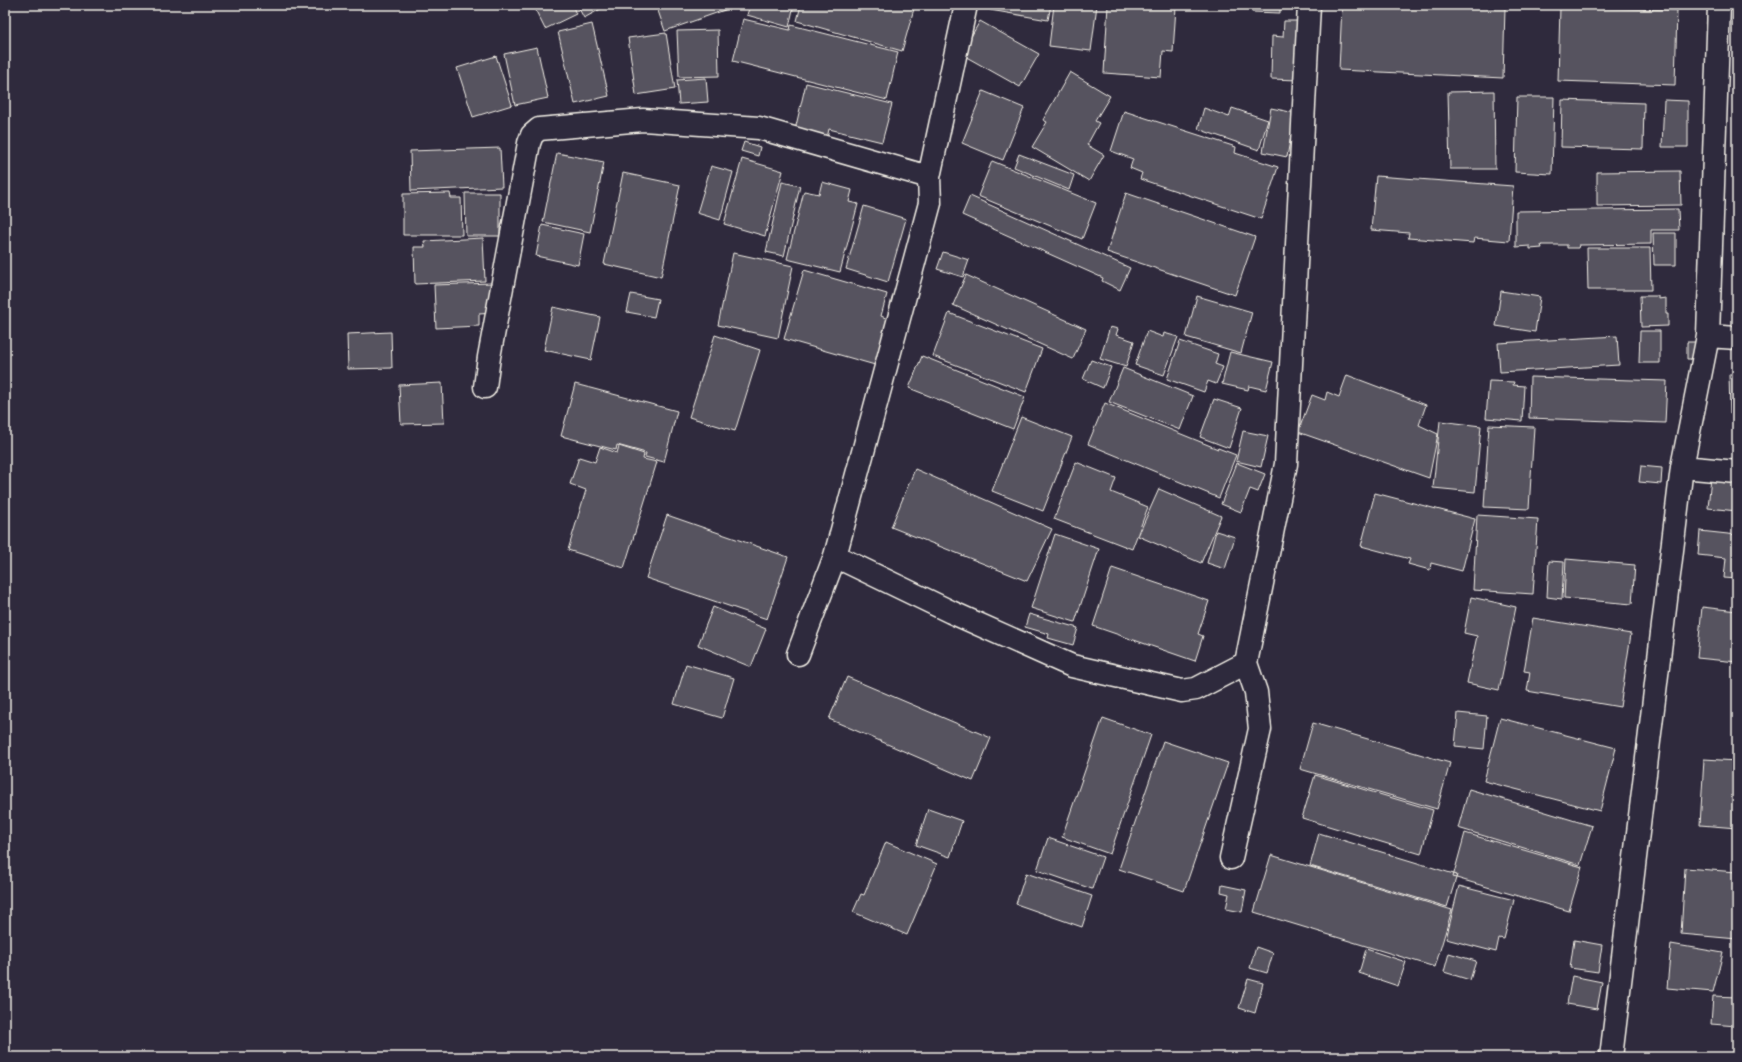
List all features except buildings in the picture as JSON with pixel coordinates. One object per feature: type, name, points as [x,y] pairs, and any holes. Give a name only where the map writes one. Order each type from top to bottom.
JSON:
[{"type":"street","points":[[798,654],[835,556],[930,203],[928,176],[966,5]]},
{"type":"street","points":[[1231,858],[1260,729],[1256,692],[1246,663],[1286,464],[1309,5]]},
{"type":"street","points":[[1610,1057],[1682,467],[1708,336],[1719,5]]},
{"type":"street","points":[[485,387],[489,357],[529,142],[532,134],[539,129],[643,120],[759,128],[928,176]]},
{"type":"street","points":[[1708,336],[1737,338]]},
{"type":"street","points":[[1682,467],[1737,472]]},
{"type":"street","points":[[835,556],[951,612],[1072,666],[1182,691],[1196,689],[1246,663]]}]
